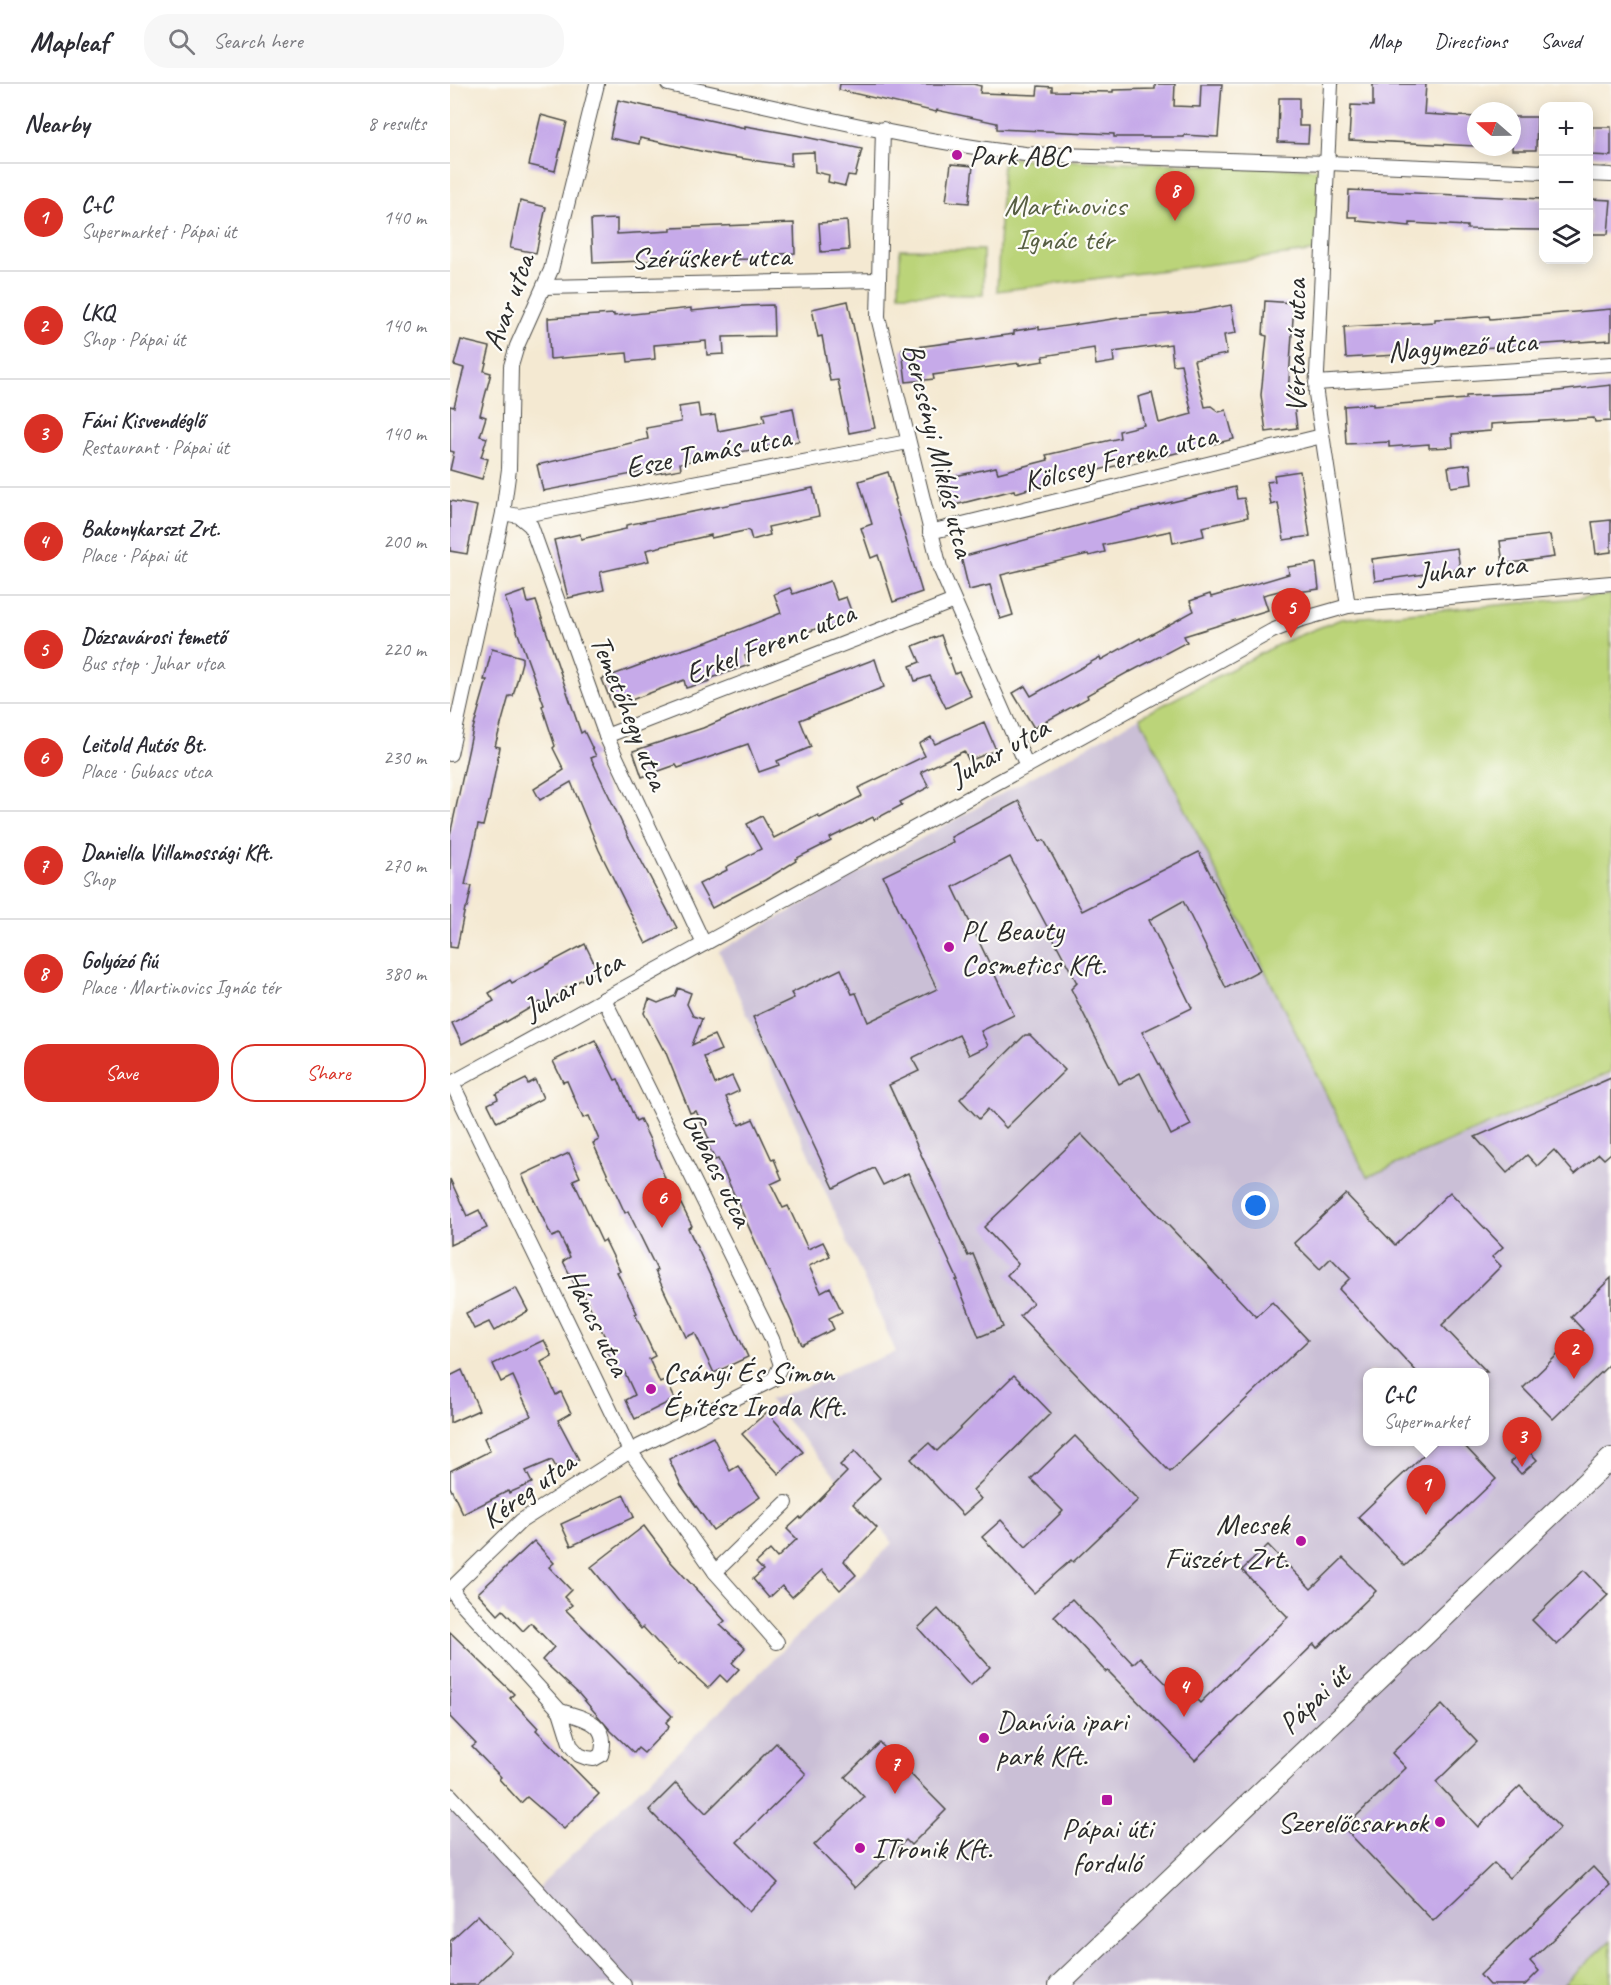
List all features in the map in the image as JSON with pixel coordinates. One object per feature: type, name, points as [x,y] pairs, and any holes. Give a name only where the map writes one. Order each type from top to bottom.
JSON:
[{"type":"main road","name":"Pápai út","points":[[1059,1985],[1611,1458]]},
{"type":"street","name":"Avar utca","points":[[450,754],[503,513],[509,470],[511,366],[517,346],[544,287],[555,254],[597,84]]},
{"type":"street","points":[[668,84],[989,150],[1025,154],[1539,172]]},
{"type":"street","name":"Vértanú utca","points":[[1331,84],[1316,394],[1348,606]]},
{"type":"street","name":"Bercsényi Miklós utca","points":[[883,129],[878,317],[940,568],[1027,766]]},
{"type":"street","points":[[1593,174],[1611,175]]},
{"type":"street","name":"Szérűskert utca","points":[[544,287],[879,280]]},
{"type":"street","name":"Nagymező utca","points":[[1316,383],[1611,364]]},
{"type":"street","name":"Kölcsey Ferenc utca","points":[[930,532],[1322,436]]},
{"type":"street","name":"Esze Tamás utca","points":[[519,516],[908,442]]},
{"type":"street","points":[[503,513],[519,516]]},
{"type":"street","name":"Temetőhegy utca","points":[[519,516],[531,526],[606,735],[704,944]]},
{"type":"street","name":"Juhar utca","points":[[451,1083],[1272,631],[1299,620],[1348,606],[1611,583]]},
{"type":"street","name":"Erkel Ferenc utca","points":[[606,735],[954,601]]},
{"type":"street","name":"Gubacs utca","points":[[604,999],[772,1339],[781,1365]]},
{"type":"street","name":"Háncs utca","points":[[451,1083],[630,1451],[715,1572],[777,1642]]},
{"type":"street","name":"Kéreg utca","points":[[560,1711],[459,1600],[454,1593],[454,1586],[521,1521],[630,1451],[774,1380],[781,1365]]},
{"type":"street","points":[[715,1572],[786,1503]]},
{"type":"street","points":[[450,1795],[624,1985]]},
{"type":"shaded area","points":[[1140,717],[1367,1177],[1611,1074],[1611,1940],[1563,1985],[450,1985],[450,1797],[535,1891],[893,1543],[769,1400],[896,1352],[719,951]]},
{"type":"green space","name":"Martinovics Ignác tér","points":[[1003,158],[1319,169],[1316,251],[997,291]]},
{"type":"green space","points":[[900,249],[983,250],[983,295],[899,294]]},
{"type":"green space","points":[[1611,595],[1611,1072],[1367,1177],[1140,717],[1285,641],[1341,619]]},
{"type":"green space","points":[[1611,1940],[1611,1985],[1563,1985]]},
{"type":"building","points":[[840,84],[973,84],[981,86],[980,93],[1037,95],[1038,86],[1052,87],[1052,91],[1113,92],[1113,90],[1155,89],[1155,84],[1175,84],[1174,106],[1200,107],[1201,84],[1222,84],[1218,137],[1184,135],[1184,137],[1114,137],[1114,134],[997,129],[997,123],[839,90]]},
{"type":"building","points":[[1373,84],[1426,84],[1424,114],[1467,116],[1467,146],[1349,140],[1351,105],[1373,106]]},
{"type":"building","points":[[1279,98],[1299,98],[1299,126],[1309,126],[1308,143],[1278,142]]},
{"type":"building","points":[[618,100],[745,128],[745,126],[796,135],[862,149],[855,176],[848,175],[845,186],[828,182],[829,175],[815,172],[814,152],[791,153],[791,166],[719,155],[640,138],[639,144],[610,138]]},
{"type":"building","points":[[541,115],[567,122],[555,171],[529,165]]},
{"type":"building","points":[[1521,117],[1537,117],[1536,150],[1521,150]]},
{"type":"building","points":[[1593,127],[1611,127],[1611,156],[1593,155]]},
{"type":"building","points":[[951,164],[973,166],[969,203],[946,201]]},
{"type":"building","points":[[1349,190],[1539,199],[1539,230],[1467,229],[1467,226],[1410,223],[1410,226],[1357,221],[1357,217],[1348,217]]},
{"type":"building","points":[[1593,199],[1611,200],[1608,234],[1593,234]]},
{"type":"building","points":[[520,201],[546,207],[536,253],[510,248]]},
{"type":"building","points":[[617,219],[617,234],[671,231],[671,228],[794,223],[795,253],[750,256],[750,259],[718,260],[718,258],[593,263],[591,220]]},
{"type":"building","points":[[847,221],[849,250],[821,252],[819,223]]},
{"type":"building","points":[[848,301],[875,428],[849,433],[838,380],[830,381],[822,336],[818,337],[812,309]]},
{"type":"building","points":[[1265,301],[1294,303],[1288,395],[1293,395],[1297,428],[1266,432],[1261,395],[1267,336],[1263,335]]},
{"type":"building","points":[[773,305],[774,336],[723,337],[724,354],[707,355],[706,341],[654,345],[655,359],[628,362],[627,353],[550,359],[548,318],[614,314],[614,316],[691,308],[691,311]]},
{"type":"building","points":[[1231,305],[1236,333],[1224,335],[1227,354],[1194,360],[1205,407],[1211,406],[1219,412],[1226,410],[1234,439],[1127,465],[1127,463],[1015,493],[1014,490],[943,508],[937,480],[996,467],[998,473],[1048,460],[1046,455],[1120,438],[1119,431],[1144,425],[1138,397],[1152,393],[1159,423],[1192,414],[1181,364],[1173,365],[1171,344],[1113,352],[1114,362],[1096,365],[1094,348],[1043,356],[1044,361],[933,375],[934,379],[906,382],[902,349],[1014,334],[1014,331],[1039,327],[1039,330],[1119,318],[1193,312]]},
{"type":"building","points":[[1611,309],[1611,340],[1346,358],[1344,327],[1435,322],[1435,319],[1489,316],[1490,319]]},
{"type":"building","points":[[461,340],[490,347],[484,371],[491,373],[480,415],[486,417],[480,436],[487,438],[481,457],[488,459],[482,479],[450,470],[454,452],[450,451],[450,406],[454,407],[464,368],[454,365]]},
{"type":"building","points":[[1611,385],[1611,421],[1595,422],[1594,418],[1491,424],[1491,431],[1452,434],[1453,447],[1429,448],[1429,444],[1389,447],[1389,442],[1346,444],[1344,406],[1466,399],[1466,396],[1540,393]]},
{"type":"building","points":[[698,404],[700,417],[715,415],[718,431],[765,422],[763,414],[793,408],[799,441],[680,463],[681,469],[654,474],[653,470],[543,491],[537,465],[648,439],[646,428],[681,422],[679,407]]},
{"type":"building","points":[[1470,464],[1472,484],[1451,487],[1448,467]]},
{"type":"building","points":[[1300,471],[1310,536],[1284,540],[1278,503],[1271,505],[1267,482],[1275,481],[1274,475]]},
{"type":"building","points":[[888,472],[896,499],[894,500],[922,592],[893,602],[878,555],[871,558],[861,528],[872,524],[859,481]]},
{"type":"building","points":[[1235,487],[1237,499],[1244,498],[1248,517],[1202,527],[1204,536],[1173,543],[1171,531],[1103,545],[1105,552],[1001,575],[1013,615],[1000,619],[990,585],[969,590],[961,557],[1122,514]]},
{"type":"building","points":[[813,488],[819,516],[768,527],[770,535],[752,540],[749,530],[711,538],[711,535],[646,550],[649,561],[600,572],[604,590],[568,598],[554,540],[580,534],[581,539],[626,529],[626,525]]},
{"type":"building","points":[[450,501],[477,506],[467,554],[450,551]]},
{"type":"building","points":[[1611,520],[1611,552],[1596,554],[1592,522]]},
{"type":"building","points":[[1550,535],[1554,557],[1503,564],[1500,541]]},
{"type":"building","points":[[1457,548],[1460,569],[1375,581],[1372,559]]},
{"type":"building","points":[[1316,563],[1319,589],[1291,593],[1291,588],[1263,595],[1268,610],[1184,636],[1187,642],[1087,695],[1088,698],[1034,728],[1013,693],[1025,686],[1031,696],[1100,657],[1101,660],[1140,638],[1141,640],[1194,611],[1190,601],[1289,574],[1288,567]]},
{"type":"building","points":[[830,581],[837,600],[846,597],[854,619],[828,628],[826,625],[745,656],[749,665],[709,679],[710,681],[686,688],[684,680],[613,707],[602,679],[781,613],[774,594],[790,588],[793,594]]},
{"type":"building","points":[[525,591],[528,603],[536,601],[581,733],[584,731],[596,756],[591,758],[628,836],[677,928],[646,944],[599,850],[571,782],[540,800],[534,789],[564,770],[553,748],[555,746],[542,706],[544,705],[505,598]]},
{"type":"building","points":[[941,635],[955,674],[959,672],[971,696],[946,708],[930,676],[915,681],[910,666],[920,662],[913,646]]},
{"type":"building","points":[[492,649],[522,657],[522,662],[513,696],[509,696],[495,746],[500,747],[483,826],[478,825],[465,885],[472,886],[457,948],[450,947],[450,835],[473,729],[487,680],[484,680]]},
{"type":"building","points":[[875,659],[884,687],[800,720],[811,747],[777,761],[779,765],[759,772],[748,744],[678,768],[676,765],[642,777],[633,751],[703,728]]},
{"type":"building","points":[[984,722],[996,750],[969,761],[964,751],[921,772],[929,787],[900,802],[902,805],[874,820],[873,817],[830,838],[831,841],[795,859],[796,861],[765,880],[712,908],[699,884],[761,849],[747,824],[762,816],[774,838],[818,815],[820,818],[862,796],[858,788],[925,756],[919,744],[931,737],[935,744]]},
{"type":"building","points":[[1019,801],[1040,842],[1044,840],[1082,911],[1199,852],[1260,970],[1226,988],[1183,901],[1149,920],[1192,1008],[1142,1032],[1191,1125],[1171,1135],[1140,1073],[1119,1084],[1071,989],[1077,983],[1010,857],[953,887],[1014,1015],[981,1031],[988,1046],[969,1055],[959,1035],[912,1058],[919,1071],[889,1085],[968,1256],[973,1254],[1003,1327],[979,1337],[956,1280],[958,1280],[908,1173],[883,1185],[874,1168],[834,1188],[753,1017],[794,998],[791,993],[841,969],[852,994],[856,993],[868,1022],[937,989],[883,876],[953,842],[951,837]]},
{"type":"building","points":[[585,944],[598,971],[564,989],[565,991],[542,1005],[540,1002],[462,1044],[452,1023],[494,1001],[489,993],[510,980],[512,983]]},
{"type":"building","points":[[678,988],[691,993],[687,1004],[693,1016],[702,1019],[692,1045],[714,1035],[721,1050],[704,1057],[715,1084],[732,1076],[739,1091],[726,1097],[739,1125],[753,1119],[772,1160],[774,1159],[782,1179],[771,1184],[783,1208],[788,1206],[808,1249],[823,1242],[830,1256],[809,1266],[821,1292],[830,1287],[842,1312],[829,1318],[834,1329],[802,1345],[718,1159],[715,1160],[706,1140],[709,1139],[696,1111],[690,1113],[664,1048],[644,1013],[649,999],[658,1003],[675,996]]},
{"type":"building","points":[[1025,1035],[1030,1035],[1065,1070],[1006,1128],[988,1109],[979,1119],[960,1099]]},
{"type":"building","points":[[595,1040],[615,1080],[618,1079],[636,1121],[640,1119],[650,1140],[665,1178],[658,1181],[670,1209],[681,1204],[692,1226],[688,1228],[748,1357],[714,1373],[695,1333],[686,1337],[655,1271],[657,1270],[628,1211],[625,1213],[593,1143],[599,1140],[589,1116],[583,1118],[567,1081],[563,1082],[553,1061]]},
{"type":"building","points":[[1611,1078],[1611,1153],[1604,1159],[1599,1154],[1575,1174],[1554,1150],[1537,1166],[1527,1155],[1507,1173],[1475,1137]]},
{"type":"building","points":[[526,1079],[528,1084],[535,1080],[543,1098],[497,1122],[488,1104],[498,1099],[496,1094]]},
{"type":"building","points":[[1081,1134],[1256,1317],[1272,1302],[1308,1340],[1170,1472],[1020,1316],[1033,1303],[1007,1275],[1018,1264],[984,1227]]},
{"type":"building","points":[[569,1153],[580,1177],[573,1180],[602,1242],[605,1240],[620,1271],[617,1272],[655,1356],[649,1359],[660,1383],[666,1380],[675,1399],[635,1419],[626,1400],[635,1395],[624,1371],[618,1374],[603,1343],[607,1341],[581,1289],[578,1291],[563,1261],[570,1257],[559,1234],[552,1237],[522,1175]]},
{"type":"building","points":[[450,1179],[467,1216],[479,1210],[487,1228],[450,1245]]},
{"type":"building","points":[[1450,1192],[1503,1247],[1492,1257],[1501,1266],[1442,1325],[1483,1368],[1413,1368],[1339,1289],[1350,1278],[1331,1258],[1320,1269],[1294,1243],[1346,1194],[1395,1245]]},
{"type":"building","points":[[1611,1278],[1611,1363],[1553,1419],[1523,1388],[1583,1330],[1571,1317]]},
{"type":"building","points":[[516,1288],[528,1311],[494,1331],[489,1322],[474,1329],[466,1313]]},
{"type":"building","points":[[544,1340],[552,1356],[541,1362],[556,1395],[561,1392],[571,1413],[558,1420],[579,1460],[558,1471],[552,1460],[526,1471],[532,1483],[509,1493],[508,1491],[463,1514],[450,1487],[450,1471],[490,1451],[484,1438],[531,1416],[513,1376],[501,1382],[493,1364]]},
{"type":"building","points":[[462,1370],[479,1410],[450,1423],[450,1376]]},
{"type":"building","points":[[1014,1375],[1051,1413],[973,1490],[981,1499],[963,1515],[911,1459],[929,1443],[937,1451]]},
{"type":"building","points":[[767,1412],[803,1452],[779,1474],[742,1434]]},
{"type":"building","points":[[1075,1436],[1138,1500],[1073,1562],[1071,1560],[1034,1593],[982,1537],[1001,1520],[1026,1547],[1063,1511],[1031,1479]]},
{"type":"building","points":[[713,1437],[730,1471],[738,1466],[760,1497],[713,1530],[681,1485],[669,1459]]},
{"type":"building","points":[[1433,1446],[1465,1446],[1496,1479],[1405,1566],[1358,1517]]},
{"type":"building","points":[[1526,1448],[1537,1460],[1521,1474],[1510,1462]]},
{"type":"building","points":[[855,1451],[880,1478],[853,1504],[877,1528],[844,1561],[856,1575],[840,1590],[822,1570],[792,1597],[782,1586],[769,1598],[753,1579],[763,1570],[756,1563],[770,1550],[777,1558],[797,1539],[787,1529],[800,1517],[801,1519],[847,1472],[840,1465]]},
{"type":"building","points":[[624,1495],[634,1517],[571,1546],[561,1524]]},
{"type":"building","points":[[644,1526],[671,1562],[725,1621],[720,1625],[745,1648],[732,1663],[739,1669],[727,1682],[720,1675],[708,1688],[680,1663],[678,1665],[643,1627],[641,1629],[591,1567]]},
{"type":"building","points":[[534,1541],[554,1563],[549,1567],[571,1590],[564,1597],[572,1605],[566,1610],[672,1716],[666,1722],[669,1727],[644,1753],[638,1748],[634,1753],[611,1731],[579,1694],[542,1660],[554,1647],[531,1623],[523,1631],[503,1610],[498,1615],[478,1593]]},
{"type":"building","points":[[1268,1545],[1311,1589],[1343,1558],[1376,1591],[1317,1648],[1314,1644],[1195,1760],[1108,1671],[1106,1672],[1054,1616],[1072,1599],[1133,1664],[1140,1657],[1187,1705],[1194,1697],[1200,1703],[1288,1617],[1242,1570]]},
{"type":"building","points":[[1584,1570],[1608,1595],[1557,1645],[1532,1620]]},
{"type":"building","points":[[938,1609],[990,1667],[970,1686],[918,1628]]},
{"type":"building","points":[[450,1632],[514,1694],[510,1698],[538,1728],[536,1730],[599,1794],[564,1829],[527,1797],[521,1803],[499,1779],[501,1777],[472,1747],[476,1744],[450,1717]]},
{"type":"building","points":[[1442,1705],[1477,1742],[1436,1782],[1478,1827],[1520,1786],[1560,1828],[1509,1878],[1494,1863],[1433,1921],[1344,1828],[1406,1768],[1392,1753]]},
{"type":"building","points":[[776,1743],[806,1774],[737,1842],[778,1883],[749,1912],[649,1810],[676,1783],[706,1813]]},
{"type":"building","points":[[880,1743],[946,1810],[911,1845],[906,1840],[855,1888],[814,1845],[864,1797],[845,1777]]},
{"type":"building","points":[[1593,1867],[1610,1885],[1530,1961],[1539,1971],[1525,1985],[1489,1985],[1480,1975]]},
{"type":"building","points":[[478,1915],[512,1952],[477,1985],[450,1985],[450,1941]]},
{"type":"place","name":"Park ABC","points":[[957,155]]},
{"type":"place","name":"Golyózó fiú","points":[[1175,221]]},
{"type":"place","name":"Dózsavárosi temető","points":[[1291,638]]},
{"type":"place","name":"PL Beauty Cosmetics Kft.","points":[[949,947]]},
{"type":"place","name":"Leitold Autós Bt.","points":[[662,1228]]},
{"type":"place","name":"LKQ","points":[[1574,1379]]},
{"type":"place","name":"Csányi És Simon Építész Iroda Kft.","points":[[651,1389]]},
{"type":"place","name":"Fáni Kisvendéglő","points":[[1522,1467]]},
{"type":"place","name":"C+C","points":[[1426,1515]]},
{"type":"place","name":"Mecsek Füszért Zrt.","points":[[1301,1541]]},
{"type":"place","name":"Bakonykarszt Zrt.","points":[[1184,1717]]},
{"type":"place","name":"Danívia ipari park Kft.","points":[[984,1738]]},
{"type":"place","name":"Daniella Villamossági Kft.","points":[[895,1794]]},
{"type":"place","name":"Pápai úti forduló","points":[[1107,1800]]},
{"type":"place","name":"Szerelőcsarnok","points":[[1440,1822]]},
{"type":"place","name":"ITronik Kft.","points":[[860,1848]]}]
